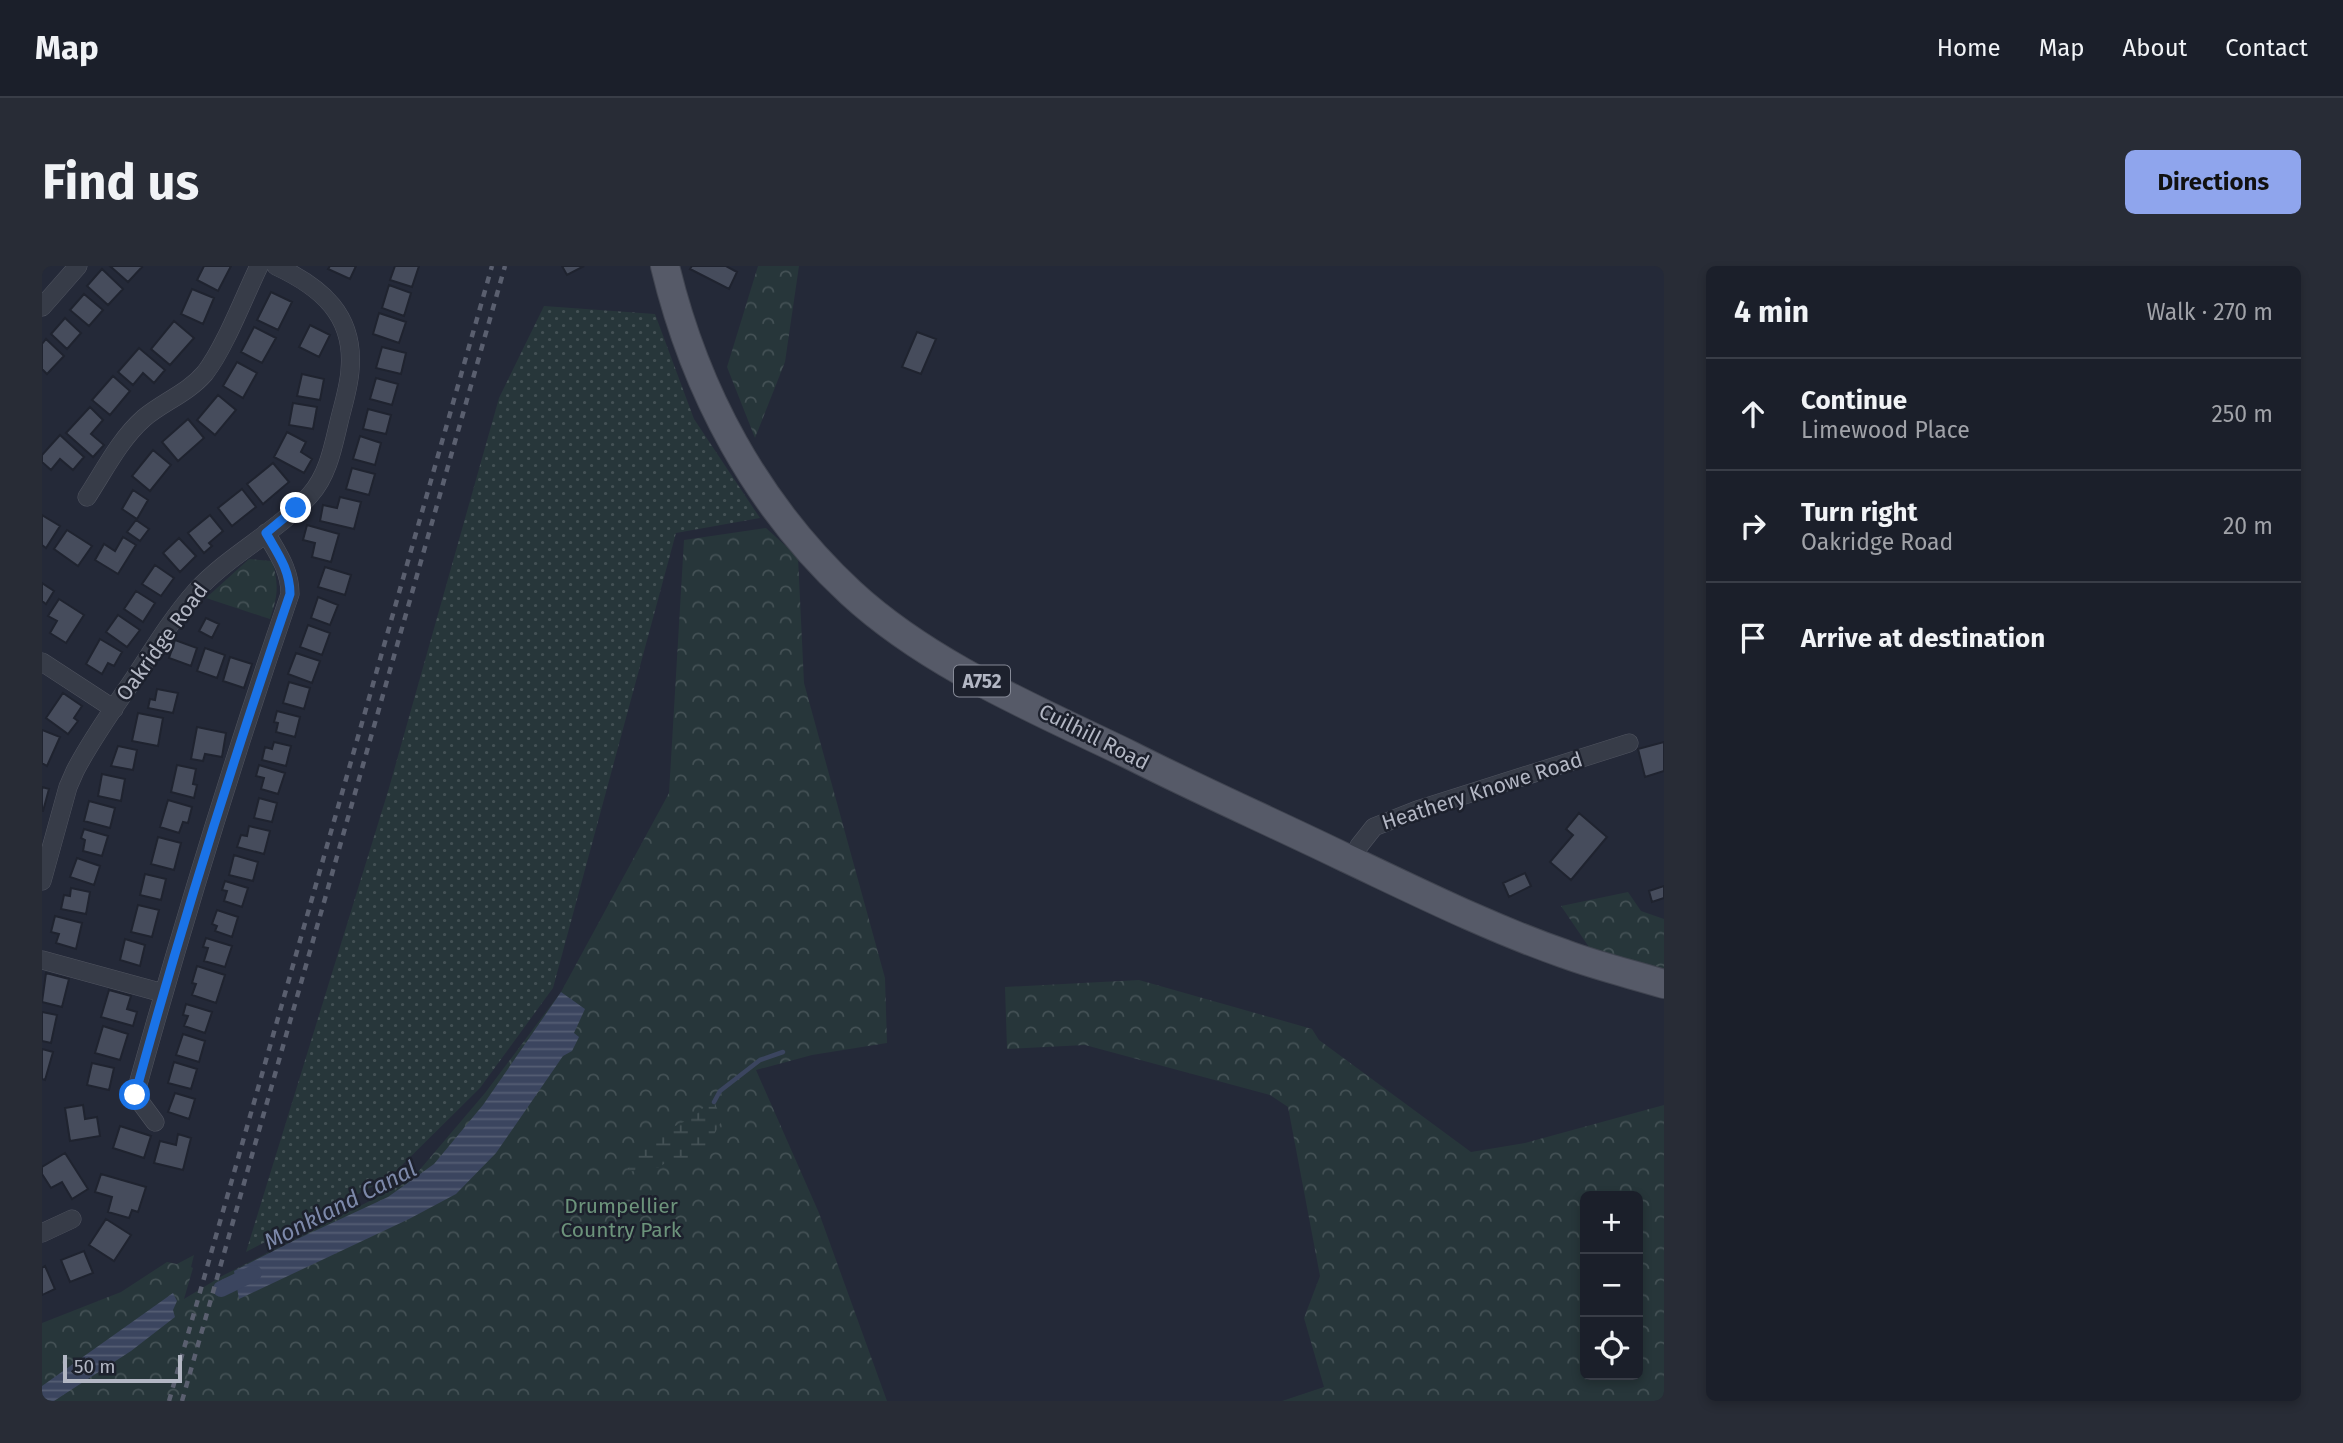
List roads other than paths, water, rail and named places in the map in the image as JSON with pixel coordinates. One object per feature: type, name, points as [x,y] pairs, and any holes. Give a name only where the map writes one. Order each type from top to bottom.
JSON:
[{"type":"main road","name":"Cuilhill Road","points":[[665,266],[690,352],[738,453],[782,517],[816,557],[851,593],[908,638],[968,674],[1214,797],[1486,923],[1565,954],[1664,984]]},
{"type":"street","points":[[42,307],[78,266]]},
{"type":"street","points":[[87,497],[133,429],[188,389],[204,373],[216,355],[259,266]]},
{"type":"street","name":"Oakridge Road","points":[[42,881],[46,848],[75,771],[180,611],[197,590],[232,558],[296,508],[320,480],[330,458],[348,384],[351,358],[342,321],[329,301],[302,278],[276,266]]},
{"type":"street","points":[[155,1122],[135,1095],[241,736],[290,594],[290,580],[286,568],[266,533]]},
{"type":"street","points":[[42,662],[114,709]]},
{"type":"street","name":"Heathery Knowe Road","points":[[1352,860],[1374,827],[1417,810],[1629,743]]},
{"type":"street","points":[[42,961],[163,993]]},
{"type":"street","points":[[42,1233],[72,1219]]},
{"type":"water","points":[[561,992],[585,1009],[574,1033],[579,1037],[572,1051],[563,1056],[496,1153],[456,1194],[239,1299],[234,1271],[388,1197],[434,1164],[483,1105]]},
{"type":"water","points":[[173,1293],[177,1301],[173,1310],[175,1317],[131,1351],[54,1401],[42,1401],[42,1386]]},
{"type":"waterway","points":[[714,1102],[720,1091],[760,1060],[783,1052]]},
{"type":"waterway","name":"Monkland Canal","points":[[221,1289],[254,1273]]},
{"type":"railway","points":[[169,1401],[492,266]]},
{"type":"railway","points":[[182,1401],[505,266]]},
{"type":"park label","name":"Drumpellier Country Park","points":[[621,1218]]}]
